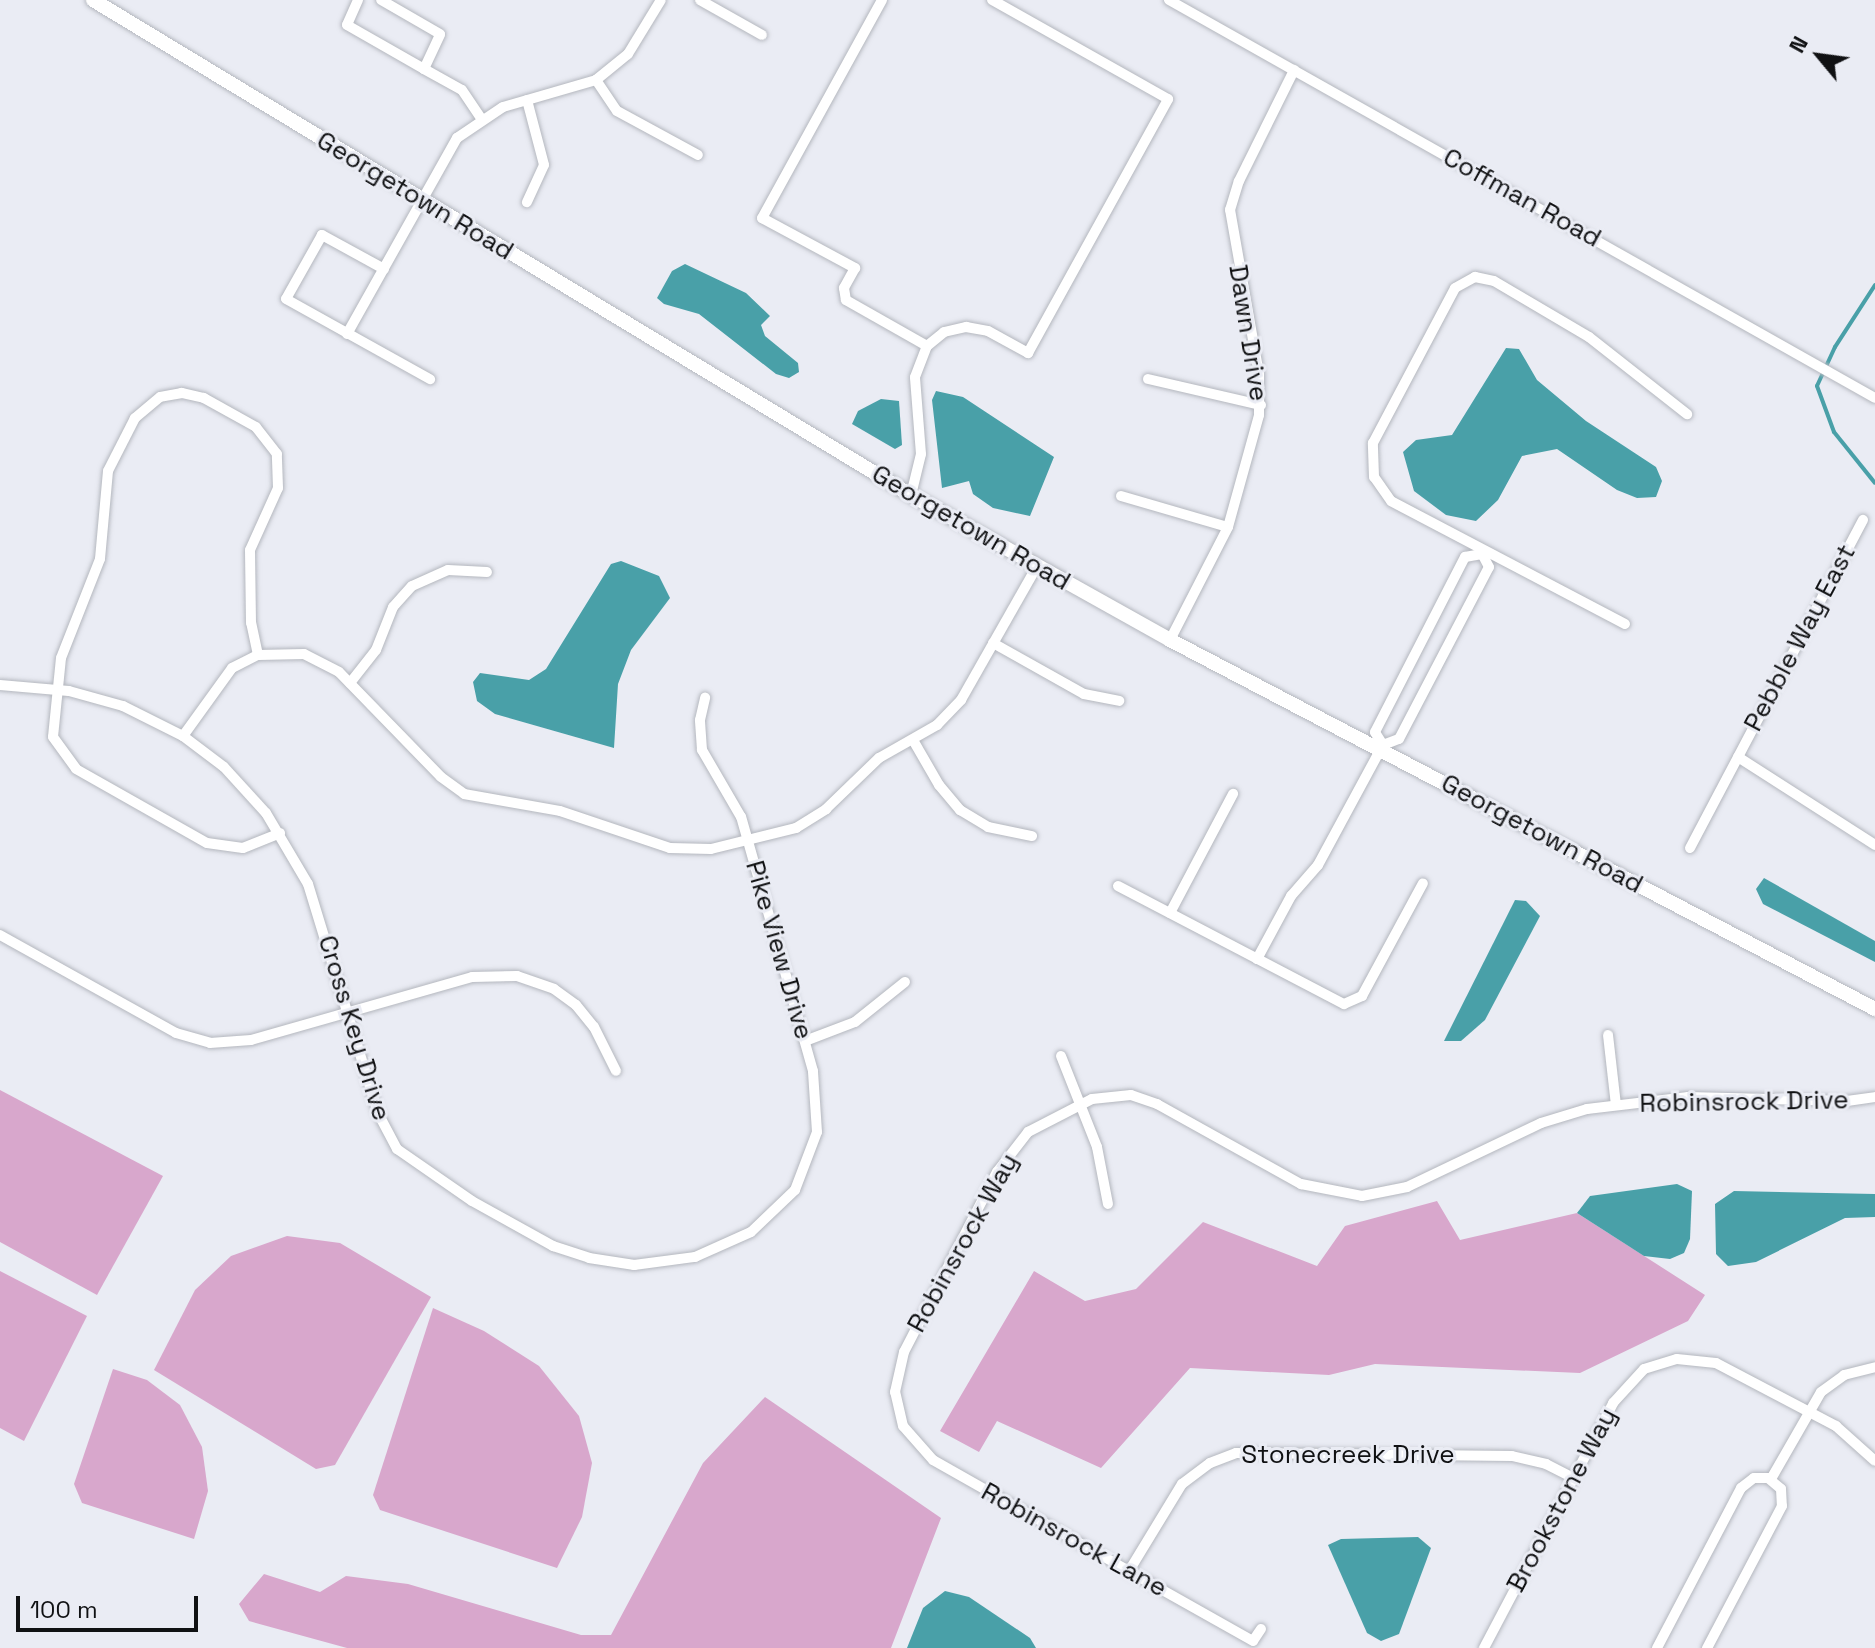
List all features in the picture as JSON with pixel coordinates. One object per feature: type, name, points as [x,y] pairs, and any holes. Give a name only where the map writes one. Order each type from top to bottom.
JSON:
[{"type":"main road","name":"Georgetown Road","points":[[93,0],[911,495],[1170,640],[1382,747],[1875,1009]]},
{"type":"street","points":[[358,0],[347,25],[462,90],[481,118]]},
{"type":"street","points":[[381,0],[440,34],[424,69]]},
{"type":"street","points":[[347,334],[423,200],[442,156],[481,118],[527,100],[596,80],[632,49],[661,0]]},
{"type":"street","points":[[700,0],[762,35]]},
{"type":"street","points":[[882,0],[762,218],[855,268],[844,288],[846,300],[927,346]]},
{"type":"street","points":[[911,495],[921,454],[915,377],[927,346],[944,332],[966,327],[988,331],[1028,353],[1168,99],[992,0]]},
{"type":"street","name":"Coffman Road","points":[[1169,0],[1875,398]]},
{"type":"street","name":"Dawn Drive","points":[[1170,640],[1228,527],[1261,405],[1230,210],[1239,181],[1294,70]]},
{"type":"street","points":[[596,80],[617,111],[698,155]]},
{"type":"street","points":[[527,100],[544,165],[527,202]]},
{"type":"street","points":[[384,269],[322,235],[285,293],[288,302],[430,379]]},
{"type":"street","points":[[1625,624],[1391,501],[1371,466],[1375,437],[1453,292],[1466,279],[1490,279],[1589,337],[1687,414]]},
{"type":"street","points":[[1148,379],[1261,405]]},
{"type":"street","points":[[258,655],[251,623],[250,550],[276,494],[280,471],[269,439],[229,412],[182,393],[160,397],[135,418],[108,471],[100,559],[66,640],[56,690],[53,737],[76,769],[213,845],[249,847],[280,833]]},
{"type":"street","points":[[1121,496],[1228,527]]},
{"type":"street","name":"Pebble Way East","points":[[1690,848],[1863,520]]},
{"type":"street","points":[[1382,747],[1375,732],[1465,557],[1483,552]]},
{"type":"street","points":[[1257,959],[1291,896],[1318,865],[1382,747],[1399,739],[1489,567],[1483,552]]},
{"type":"street","name":"Pike View Drive","points":[[768,1220],[795,1190],[817,1132],[818,1099],[805,1041],[747,838],[796,828],[826,809],[879,758],[913,740],[961,700],[1037,566]]},
{"type":"street","points":[[350,683],[376,650],[393,607],[412,586],[443,571],[487,572]]},
{"type":"street","points":[[993,643],[1084,694],[1119,701]]},
{"type":"street","points":[[183,736],[220,680],[258,655],[304,654],[331,666],[441,777],[474,798],[560,811],[680,850],[711,849],[747,838],[736,805],[702,750],[700,720],[705,698]]},
{"type":"street","name":"Cross Key Drive","points":[[0,685],[56,690],[133,710],[183,736],[232,775],[280,833],[317,905],[380,1119],[397,1149],[433,1177],[543,1241],[601,1261],[662,1264],[721,1248],[768,1220]]},
{"type":"street","points":[[913,740],[945,795],[960,810],[998,830],[1032,836]]},
{"type":"street","points":[[1738,757],[1875,845]]},
{"type":"street","points":[[1170,913],[1233,794]]},
{"type":"street","points":[[1118,886],[1337,1002],[1352,1003],[1362,996],[1423,883]]},
{"type":"street","points":[[0,935],[198,1041],[239,1042],[472,977],[517,976],[554,989],[580,1009],[616,1071]]},
{"type":"street","points":[[805,1041],[855,1022],[905,982]]},
{"type":"street","points":[[1608,1035],[1616,1105]]},
{"type":"street","points":[[1061,1056],[1102,1164],[1108,1204]]},
{"type":"street","name":"Robinsrock Drive","points":[[1081,1102],[1114,1094],[1142,1098],[1301,1184],[1357,1197],[1407,1187],[1546,1121],[1616,1105],[1688,1097],[1875,1097]]},
{"type":"street","name":"Robinsrock Way","points":[[899,1416],[895,1380],[904,1352],[1004,1160],[1036,1126],[1081,1102]]},
{"type":"street","name":"Brookstone Way","points":[[1484,1648],[1623,1388],[1656,1365],[1689,1358],[1716,1363],[1808,1411]]},
{"type":"street","points":[[1771,1479],[1808,1411],[1829,1384],[1875,1367]]},
{"type":"street","points":[[1808,1411],[1846,1433],[1875,1461]]},
{"type":"street","name":"Robinsrock Lane","points":[[899,1416],[912,1441],[933,1460],[1253,1641],[1261,1629]]},
{"type":"street","name":"Stonecreek Drive","points":[[1129,1571],[1182,1484],[1210,1463],[1236,1453],[1512,1456],[1546,1464],[1573,1478]]},
{"type":"street","points":[[1657,1648],[1741,1488],[1754,1478],[1771,1479],[1781,1489],[1782,1506],[1707,1648]]},
{"type":"shaded area","points":[[0,1090],[163,1176],[97,1295],[0,1242]]},
{"type":"shaded area","points":[[1437,1201],[1460,1240],[1577,1213],[1705,1295],[1688,1321],[1580,1373],[1375,1364],[1329,1375],[1190,1368],[1101,1468],[997,1421],[979,1452],[940,1431],[1034,1271],[1085,1301],[1136,1289],[1203,1222],[1317,1266],[1345,1226]]},
{"type":"shaded area","points":[[287,1236],[340,1243],[431,1297],[335,1465],[316,1469],[154,1370],[195,1290],[231,1256]]},
{"type":"shaded area","points":[[0,1271],[87,1316],[24,1441],[0,1428]]},
{"type":"shaded area","points":[[433,1308],[484,1331],[539,1366],[579,1416],[592,1463],[582,1517],[557,1568],[380,1510],[373,1495]]},
{"type":"shaded area","points":[[113,1369],[147,1380],[180,1405],[202,1447],[208,1491],[194,1539],[82,1503],[74,1484]]},
{"type":"shaded area","points":[[765,1397],[941,1518],[891,1648],[347,1648],[249,1621],[239,1604],[264,1574],[320,1592],[346,1576],[408,1584],[581,1635],[611,1635],[703,1463]]},
{"type":"water","points":[[685,264],[746,293],[770,316],[761,325],[765,336],[798,363],[799,372],[789,378],[776,374],[699,314],[664,304],[657,298],[672,271]]},
{"type":"water","points":[[1506,348],[1519,349],[1537,380],[1586,421],[1656,467],[1662,481],[1656,497],[1637,498],[1617,490],[1557,449],[1522,456],[1498,500],[1476,521],[1446,515],[1414,491],[1403,452],[1416,440],[1452,435]]},
{"type":"water","points":[[936,391],[963,397],[1054,457],[1030,516],[993,508],[973,494],[969,481],[942,488],[932,400]]},
{"type":"water","points":[[881,399],[899,401],[902,445],[895,449],[852,424],[858,411]]},
{"type":"water","points":[[621,561],[659,576],[670,598],[631,650],[618,684],[614,748],[495,714],[477,701],[473,682],[480,673],[529,680],[546,669],[611,564]]},
{"type":"water","points":[[1764,878],[1875,941],[1875,962],[1763,904],[1756,889]]},
{"type":"water","points":[[1515,900],[1526,901],[1540,916],[1485,1020],[1461,1041],[1444,1041]]},
{"type":"water","points":[[1677,1184],[1692,1191],[1690,1239],[1684,1253],[1670,1259],[1644,1256],[1577,1213],[1590,1196]]},
{"type":"water","points":[[1734,1191],[1875,1194],[1875,1217],[1845,1218],[1756,1262],[1728,1266],[1716,1254],[1715,1204]]},
{"type":"water","points":[[1418,1537],[1431,1548],[1399,1634],[1381,1641],[1367,1633],[1328,1545],[1341,1539]]},
{"type":"water","points":[[945,1591],[969,1597],[1030,1638],[1036,1648],[907,1648],[923,1608]]},
{"type":"waterway","points":[[1875,285],[1835,347],[1817,386],[1834,432],[1875,483]]}]
